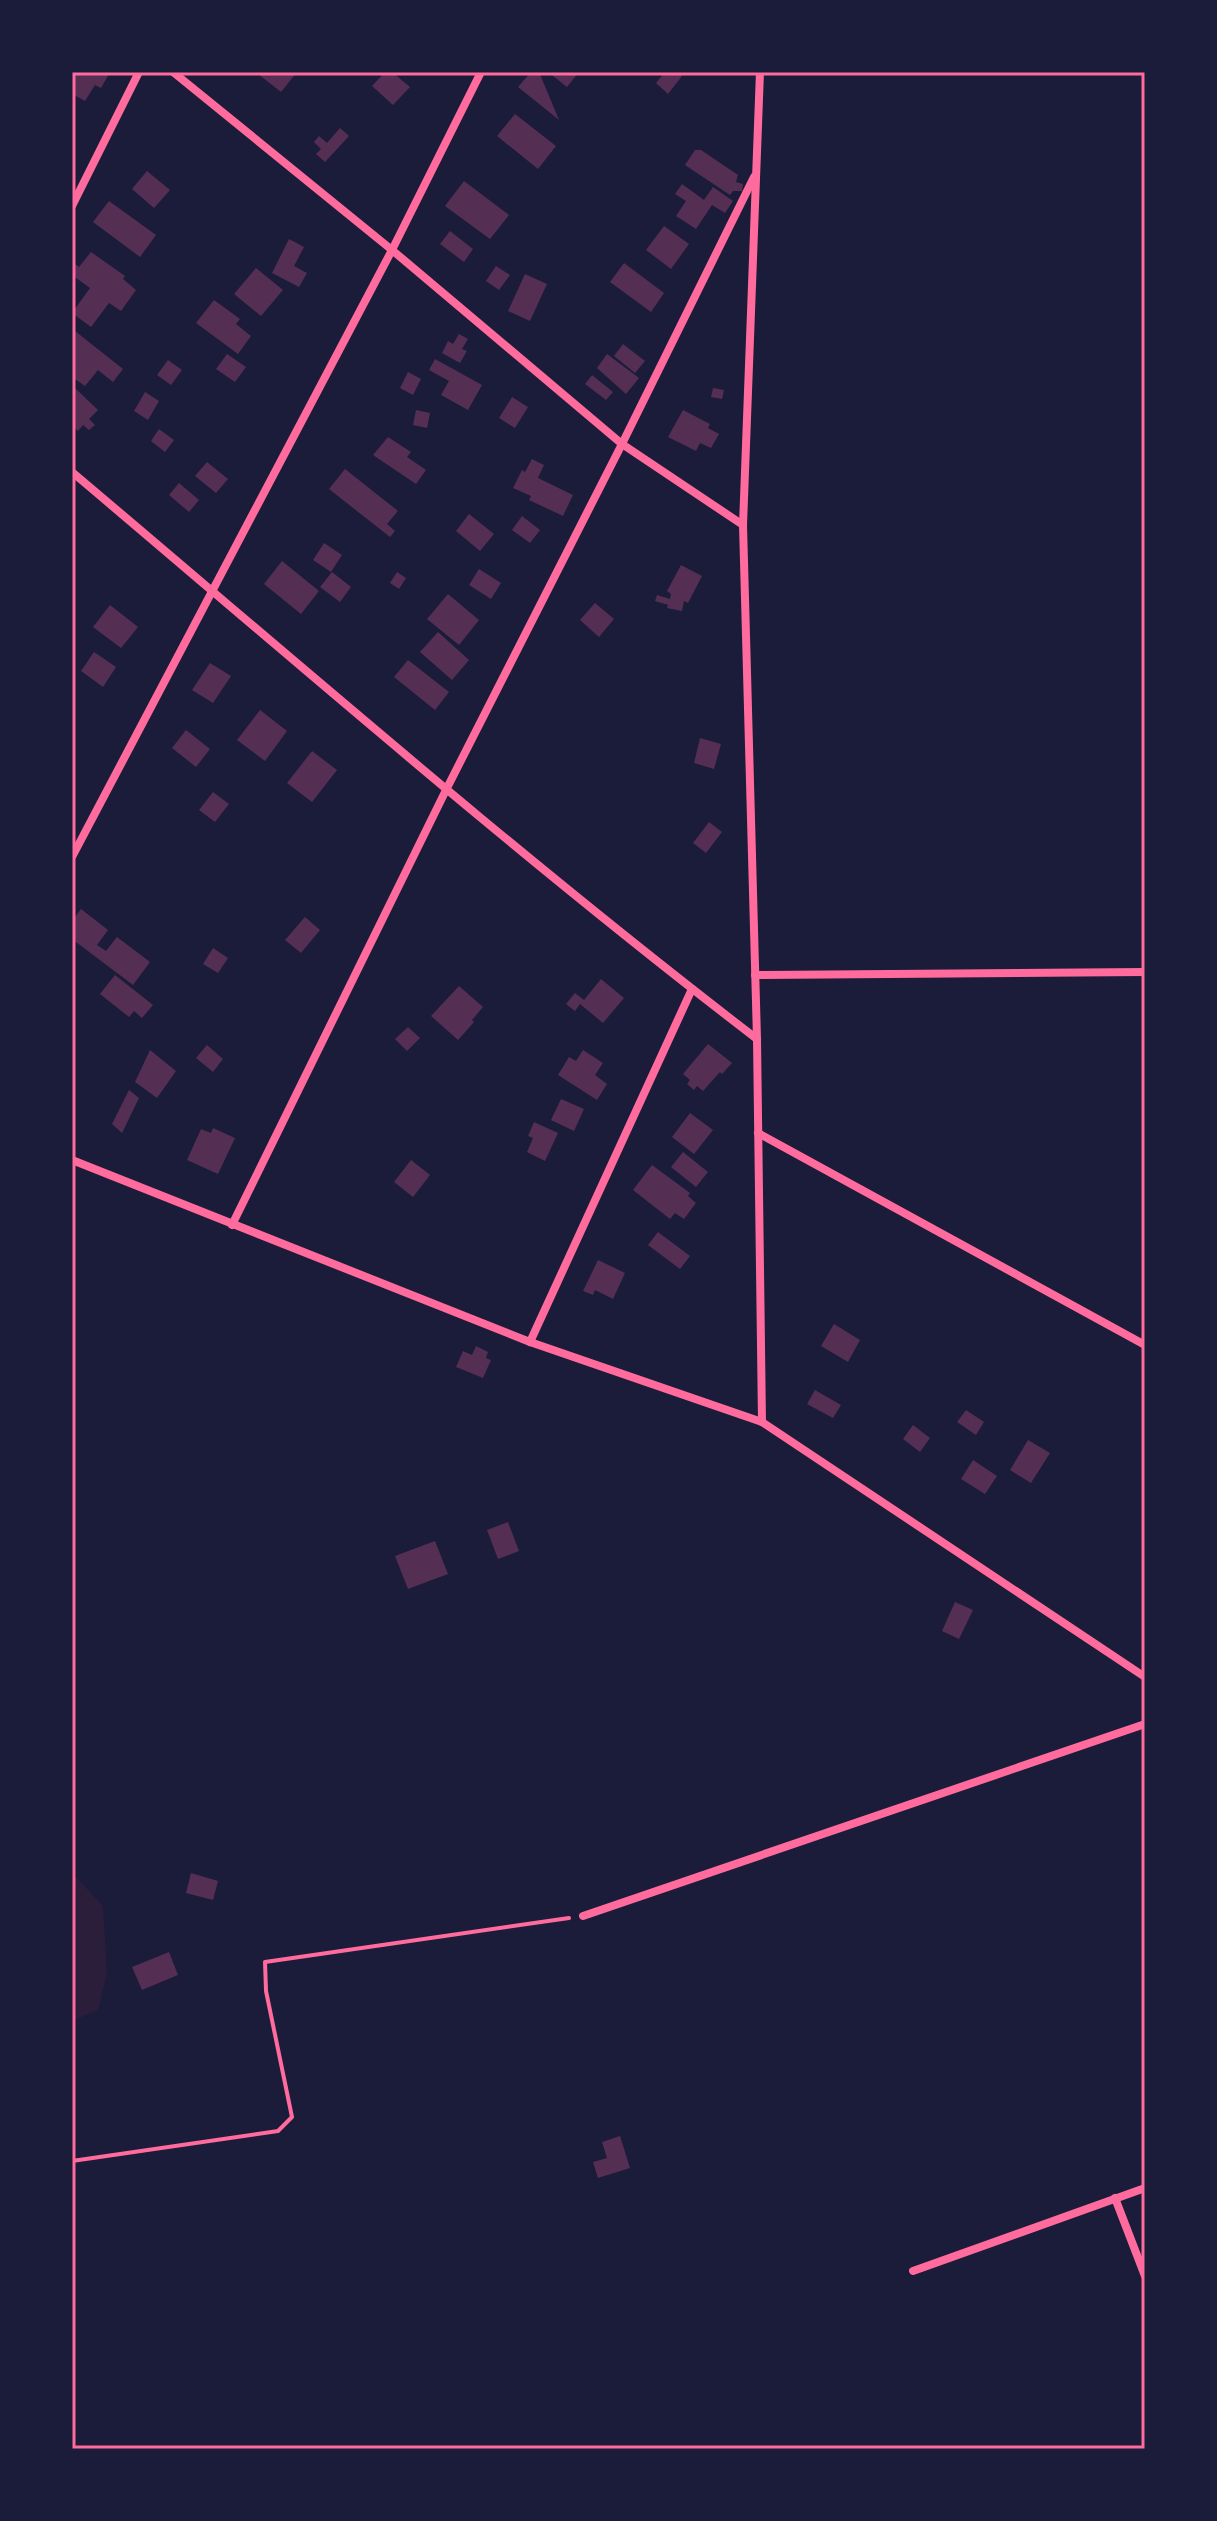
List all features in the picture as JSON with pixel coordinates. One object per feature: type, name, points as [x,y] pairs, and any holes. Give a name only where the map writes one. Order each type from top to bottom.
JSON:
[{"type":"street","points":[[72,206],[139,72]]},
{"type":"street","points":[[173,72],[392,250],[622,444],[743,525]]},
{"type":"street","points":[[72,857],[392,250],[481,72]]},
{"type":"street","points":[[760,72],[743,525],[757,1039],[762,1422]]},
{"type":"street","points":[[232,1225],[755,174]]},
{"type":"street","points":[[72,472],[447,788],[757,1039]]},
{"type":"street","points":[[755,975],[1145,972]]},
{"type":"street","points":[[530,1342],[692,989]]},
{"type":"street","points":[[758,1133],[1145,1345]]},
{"type":"street","points":[[72,1160],[530,1342],[762,1422],[1145,1677]]},
{"type":"street","points":[[583,1916],[1145,1724]]},
{"type":"street","points":[[913,2271],[1145,2188]]},
{"type":"street","points":[[1115,2198],[1145,2276]]},
{"type":"path","points":[[72,2161],[278,2131],[292,2117],[266,1991],[265,1962],[583,1916]]},
{"type":"shaded area","points":[[72,1878],[77,1878],[103,1906],[107,1973],[98,2010],[72,2021]]},
{"type":"building","points":[[72,72],[109,74],[101,88],[95,85],[85,101],[72,94]]},
{"type":"building","points":[[259,72],[297,72],[281,92]]},
{"type":"building","points":[[385,72],[392,72],[410,87],[393,105],[372,86]]},
{"type":"building","points":[[531,72],[539,72],[559,120],[518,87]]},
{"type":"building","points":[[548,72],[579,72],[567,87]]},
{"type":"building","points":[[665,72],[677,72],[682,76],[668,94],[656,83]]},
{"type":"building","points":[[515,114],[556,146],[538,169],[497,136]]},
{"type":"building","points":[[340,128],[349,136],[325,162],[316,154],[321,149],[314,142],[319,136],[327,143]]},
{"type":"building","points":[[695,150],[701,150],[738,175],[736,182],[743,184],[742,191],[733,191],[730,195],[685,165]]},
{"type":"building","points":[[147,171],[170,190],[154,208],[132,189]]},
{"type":"building","points":[[464,181],[509,215],[490,239],[445,206]]},
{"type":"building","points":[[682,184],[704,200],[713,187],[733,201],[725,213],[712,205],[696,229],[676,216],[686,201],[675,194]]},
{"type":"building","points":[[109,201],[156,235],[140,257],[93,222]]},
{"type":"building","points":[[664,226],[689,244],[671,269],[646,250]]},
{"type":"building","points":[[450,231],[473,249],[464,262],[440,244]]},
{"type":"building","points":[[289,239],[304,247],[294,266],[307,273],[299,287],[272,273]]},
{"type":"building","points":[[91,252],[125,276],[123,279],[136,290],[121,311],[109,303],[91,327],[72,313],[90,288],[72,275],[72,265],[74,263],[79,267]]},
{"type":"building","points":[[624,263],[664,293],[651,312],[610,282]]},
{"type":"building","points":[[496,266],[510,275],[499,290],[486,281]]},
{"type":"building","points":[[256,268],[283,290],[261,316],[234,294]]},
{"type":"building","points":[[525,274],[547,284],[530,321],[508,311]]},
{"type":"building","points":[[214,300],[240,319],[236,324],[251,336],[238,354],[196,323]]},
{"type":"building","points":[[75,331],[123,369],[113,382],[98,370],[85,386],[72,377],[72,334]]},
{"type":"building","points":[[459,334],[468,339],[462,349],[467,351],[460,363],[442,353],[448,341],[453,344]]},
{"type":"building","points":[[623,344],[645,361],[635,373],[614,356]]},
{"type":"building","points":[[227,354],[246,367],[235,382],[216,369]]},
{"type":"building","points":[[607,354],[639,378],[626,394],[597,368]]},
{"type":"building","points":[[435,359],[482,385],[468,410],[441,395],[449,381],[429,370]]},
{"type":"building","points":[[168,360],[182,370],[171,385],[157,375]]},
{"type":"building","points":[[408,372],[421,379],[413,395],[400,388]]},
{"type":"building","points":[[592,375],[613,392],[606,400],[585,384]]},
{"type":"building","points":[[713,388],[724,390],[722,399],[711,397]]},
{"type":"building","points":[[76,389],[98,410],[89,419],[95,425],[89,430],[83,425],[78,431],[72,425],[72,394]]},
{"type":"building","points":[[145,392],[159,401],[148,420],[134,411]]},
{"type":"building","points":[[512,397],[528,407],[515,428],[499,418]]},
{"type":"building","points":[[416,410],[430,413],[427,428],[413,425]]},
{"type":"building","points":[[683,410],[710,424],[708,428],[719,434],[711,448],[700,443],[696,451],[668,437]]},
{"type":"building","points":[[159,429],[174,440],[165,452],[151,441]]},
{"type":"building","points":[[388,437],[411,452],[407,457],[426,470],[416,484],[373,455]]},
{"type":"building","points":[[532,459],[544,465],[538,478],[573,495],[563,516],[529,500],[531,496],[513,488]]},
{"type":"building","points":[[207,462],[228,479],[216,493],[195,476]]},
{"type":"building","points":[[345,469],[398,511],[387,524],[395,531],[390,537],[329,489]]},
{"type":"building","points":[[179,483],[199,500],[189,512],[169,495]]},
{"type":"building","points":[[469,514],[494,534],[480,551],[456,531]]},
{"type":"building","points":[[522,516],[540,530],[530,543],[512,530]]},
{"type":"building","points":[[324,543],[342,555],[331,572],[313,560]]},
{"type":"building","points":[[282,561],[319,591],[301,614],[264,584]]},
{"type":"building","points":[[681,565],[702,576],[688,603],[684,601],[682,611],[655,601],[657,595],[670,599],[671,594],[667,591]]},
{"type":"building","points":[[479,569],[501,583],[491,599],[469,585]]},
{"type":"building","points":[[332,572],[351,587],[340,602],[320,587]]},
{"type":"building","points":[[397,572],[406,578],[399,589],[390,583]]},
{"type":"building","points":[[448,594],[479,620],[459,645],[427,619]]},
{"type":"building","points":[[595,603],[614,619],[599,637],[580,620]]},
{"type":"building","points":[[110,605],[138,627],[121,648],[93,627]]},
{"type":"building","points":[[438,632],[469,660],[452,680],[420,652]]},
{"type":"building","points":[[94,652],[116,667],[103,687],[81,671]]},
{"type":"building","points":[[408,660],[449,692],[435,710],[394,677]]},
{"type":"building","points":[[210,663],[231,676],[213,703],[192,690]]},
{"type":"building","points":[[260,710],[287,731],[265,761],[237,740]]},
{"type":"building","points":[[186,730],[210,749],[196,767],[172,748]]},
{"type":"building","points":[[700,738],[721,744],[714,769],[694,763]]},
{"type":"building","points":[[312,751],[337,770],[312,802],[287,783]]},
{"type":"building","points":[[213,792],[229,804],[215,822],[199,810]]},
{"type":"building","points":[[709,822],[722,832],[706,853],[693,843]]},
{"type":"building","points":[[81,909],[108,930],[97,945],[106,951],[117,937],[150,962],[133,985],[72,939],[72,921]]},
{"type":"building","points":[[305,917],[320,930],[301,953],[285,940]]},
{"type":"building","points":[[213,948],[228,958],[218,973],[203,964]]},
{"type":"building","points":[[115,975],[153,1005],[142,1018],[134,1011],[129,1017],[100,994]]},
{"type":"building","points":[[601,979],[624,998],[603,1023],[580,1004],[575,1011],[566,1004],[575,993],[584,1000]]},
{"type":"building","points":[[459,986],[483,1007],[458,1040],[431,1016]]},
{"type":"building","points":[[408,1027],[420,1038],[407,1051],[395,1039]]},
{"type":"building","points":[[708,1044],[732,1063],[703,1091],[697,1086],[694,1090],[683,1074]]},
{"type":"building","points":[[207,1045],[223,1059],[213,1072],[196,1058]]},
{"type":"building","points":[[150,1050],[176,1071],[157,1098],[135,1082]]},
{"type":"building","points":[[583,1050],[603,1063],[595,1075],[607,1084],[597,1100],[558,1075],[569,1057],[576,1061]]},
{"type":"building","points":[[129,1090],[139,1098],[122,1133],[112,1124]]},
{"type":"building","points":[[561,1099],[584,1109],[574,1131],[551,1120]]},
{"type":"building","points":[[690,1113],[713,1130],[694,1154],[672,1137]]},
{"type":"building","points":[[534,1122],[558,1133],[545,1161],[527,1152],[533,1138],[528,1136]]},
{"type":"building","points":[[213,1128],[235,1138],[218,1174],[187,1160],[201,1129],[211,1133]]},
{"type":"building","points":[[683,1152],[708,1172],[696,1187],[671,1167]]},
{"type":"building","points":[[411,1160],[430,1175],[413,1197],[394,1182]]},
{"type":"building","points":[[652,1165],[690,1193],[688,1196],[696,1203],[684,1219],[675,1213],[670,1219],[633,1190]]},
{"type":"building","points":[[658,1232],[690,1256],[680,1269],[648,1245]]},
{"type":"building","points":[[598,1260],[625,1273],[613,1299],[595,1290],[593,1295],[583,1291]]},
{"type":"building","points":[[834,1324],[860,1340],[848,1362],[821,1346]]},
{"type":"building","points":[[476,1346],[488,1352],[486,1358],[491,1360],[483,1378],[456,1367],[463,1351],[472,1355]]},
{"type":"building","points":[[815,1390],[841,1405],[833,1418],[807,1404]]},
{"type":"building","points":[[966,1410],[984,1422],[976,1435],[957,1422]]},
{"type":"building","points":[[913,1425],[930,1438],[920,1452],[903,1439]]},
{"type":"building","points":[[1028,1440],[1050,1453],[1031,1483],[1010,1470]]},
{"type":"building","points":[[973,1460],[997,1476],[985,1494],[961,1479]]},
{"type":"building","points":[[508,1522],[519,1551],[498,1559],[487,1530]]},
{"type":"building","points":[[435,1541],[448,1574],[408,1589],[395,1556]]},
{"type":"building","points":[[955,1602],[973,1610],[959,1639],[942,1631]]},
{"type":"building","points":[[191,1873],[218,1881],[213,1900],[186,1893]]},
{"type":"building","points":[[169,1952],[178,1975],[142,1990],[132,1967]]},
{"type":"building","points":[[620,2136],[630,2168],[598,2178],[593,2162],[607,2158],[602,2142]]}]
